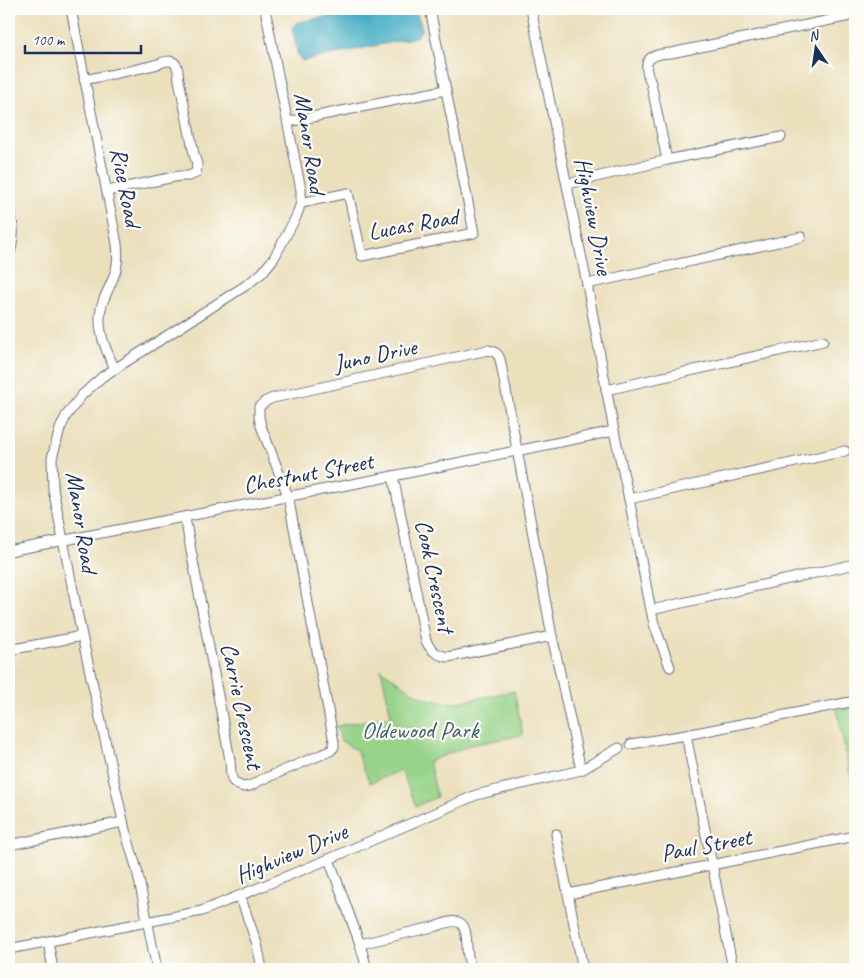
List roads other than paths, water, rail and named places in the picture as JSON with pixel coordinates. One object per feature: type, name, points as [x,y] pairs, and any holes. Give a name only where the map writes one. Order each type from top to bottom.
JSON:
[{"type":"street","name":"Rice Road","points":[[70,9],[118,255],[114,277],[103,301],[100,326],[104,345],[115,369]]},
{"type":"street","name":"Manor Road","points":[[157,969],[137,870],[123,822],[82,636],[53,489],[52,458],[55,443],[66,416],[82,395],[102,377],[245,286],[262,273],[274,258],[290,231],[301,203],[301,190],[265,9]]},
{"type":"street","name":"Lucas Road","points":[[301,203],[348,193],[362,256],[474,233],[430,9]]},
{"type":"street","name":"Highview Drive","points":[[531,9],[651,610],[654,624],[670,666]]},
{"type":"street","points":[[667,160],[651,83],[646,72],[646,65],[654,55],[855,14]]},
{"type":"street","points":[[84,80],[170,61],[174,62],[177,66],[197,164],[196,172],[189,176],[178,176],[106,191]]},
{"type":"street","points":[[288,122],[445,90]]},
{"type":"street","points":[[567,184],[667,160],[781,137]]},
{"type":"street","points":[[9,201],[14,234],[9,257]]},
{"type":"street","points":[[587,284],[801,237]]},
{"type":"street","points":[[606,390],[823,342]]},
{"type":"street","name":"Juno Drive","points":[[288,496],[258,416],[259,407],[266,401],[488,350],[496,352],[499,356],[517,451]]},
{"type":"street","name":"Chestnut Street","points":[[9,551],[184,518],[614,431]]},
{"type":"street","points":[[517,451],[552,636],[581,770]]},
{"type":"street","points":[[629,499],[845,452]]},
{"type":"street","name":"Cook Crescent","points":[[393,476],[426,641],[434,653],[448,657],[552,636]]},
{"type":"street","name":"Carrie Crescent","points":[[184,518],[230,760],[231,775],[238,785],[250,786],[334,747],[288,496]]},
{"type":"street","points":[[651,610],[855,564]]},
{"type":"street","points":[[9,650],[82,636]]},
{"type":"street","points":[[631,744],[686,735],[855,701]]},
{"type":"street","points":[[686,735],[733,969]]},
{"type":"street","name":"Highview Drive","points":[[9,948],[202,911],[329,859],[476,795],[581,770],[619,748]]},
{"type":"street","points":[[9,845],[123,822]]},
{"type":"street","points":[[556,834],[583,969]]},
{"type":"street","name":"Paul Street","points":[[568,894],[854,836]]},
{"type":"street","points":[[329,859],[368,969]]},
{"type":"street","points":[[240,896],[257,944],[262,969]]},
{"type":"street","points":[[360,944],[455,921],[460,923],[466,931],[466,946],[471,969]]},
{"type":"street","points":[[48,941],[53,969]]},
{"type":"water","points":[[370,9],[415,9],[422,28],[417,37],[302,61],[298,56],[292,27],[298,22]]},
{"type":"park label","name":"Oldewood Park","points":[[420,730]]}]
